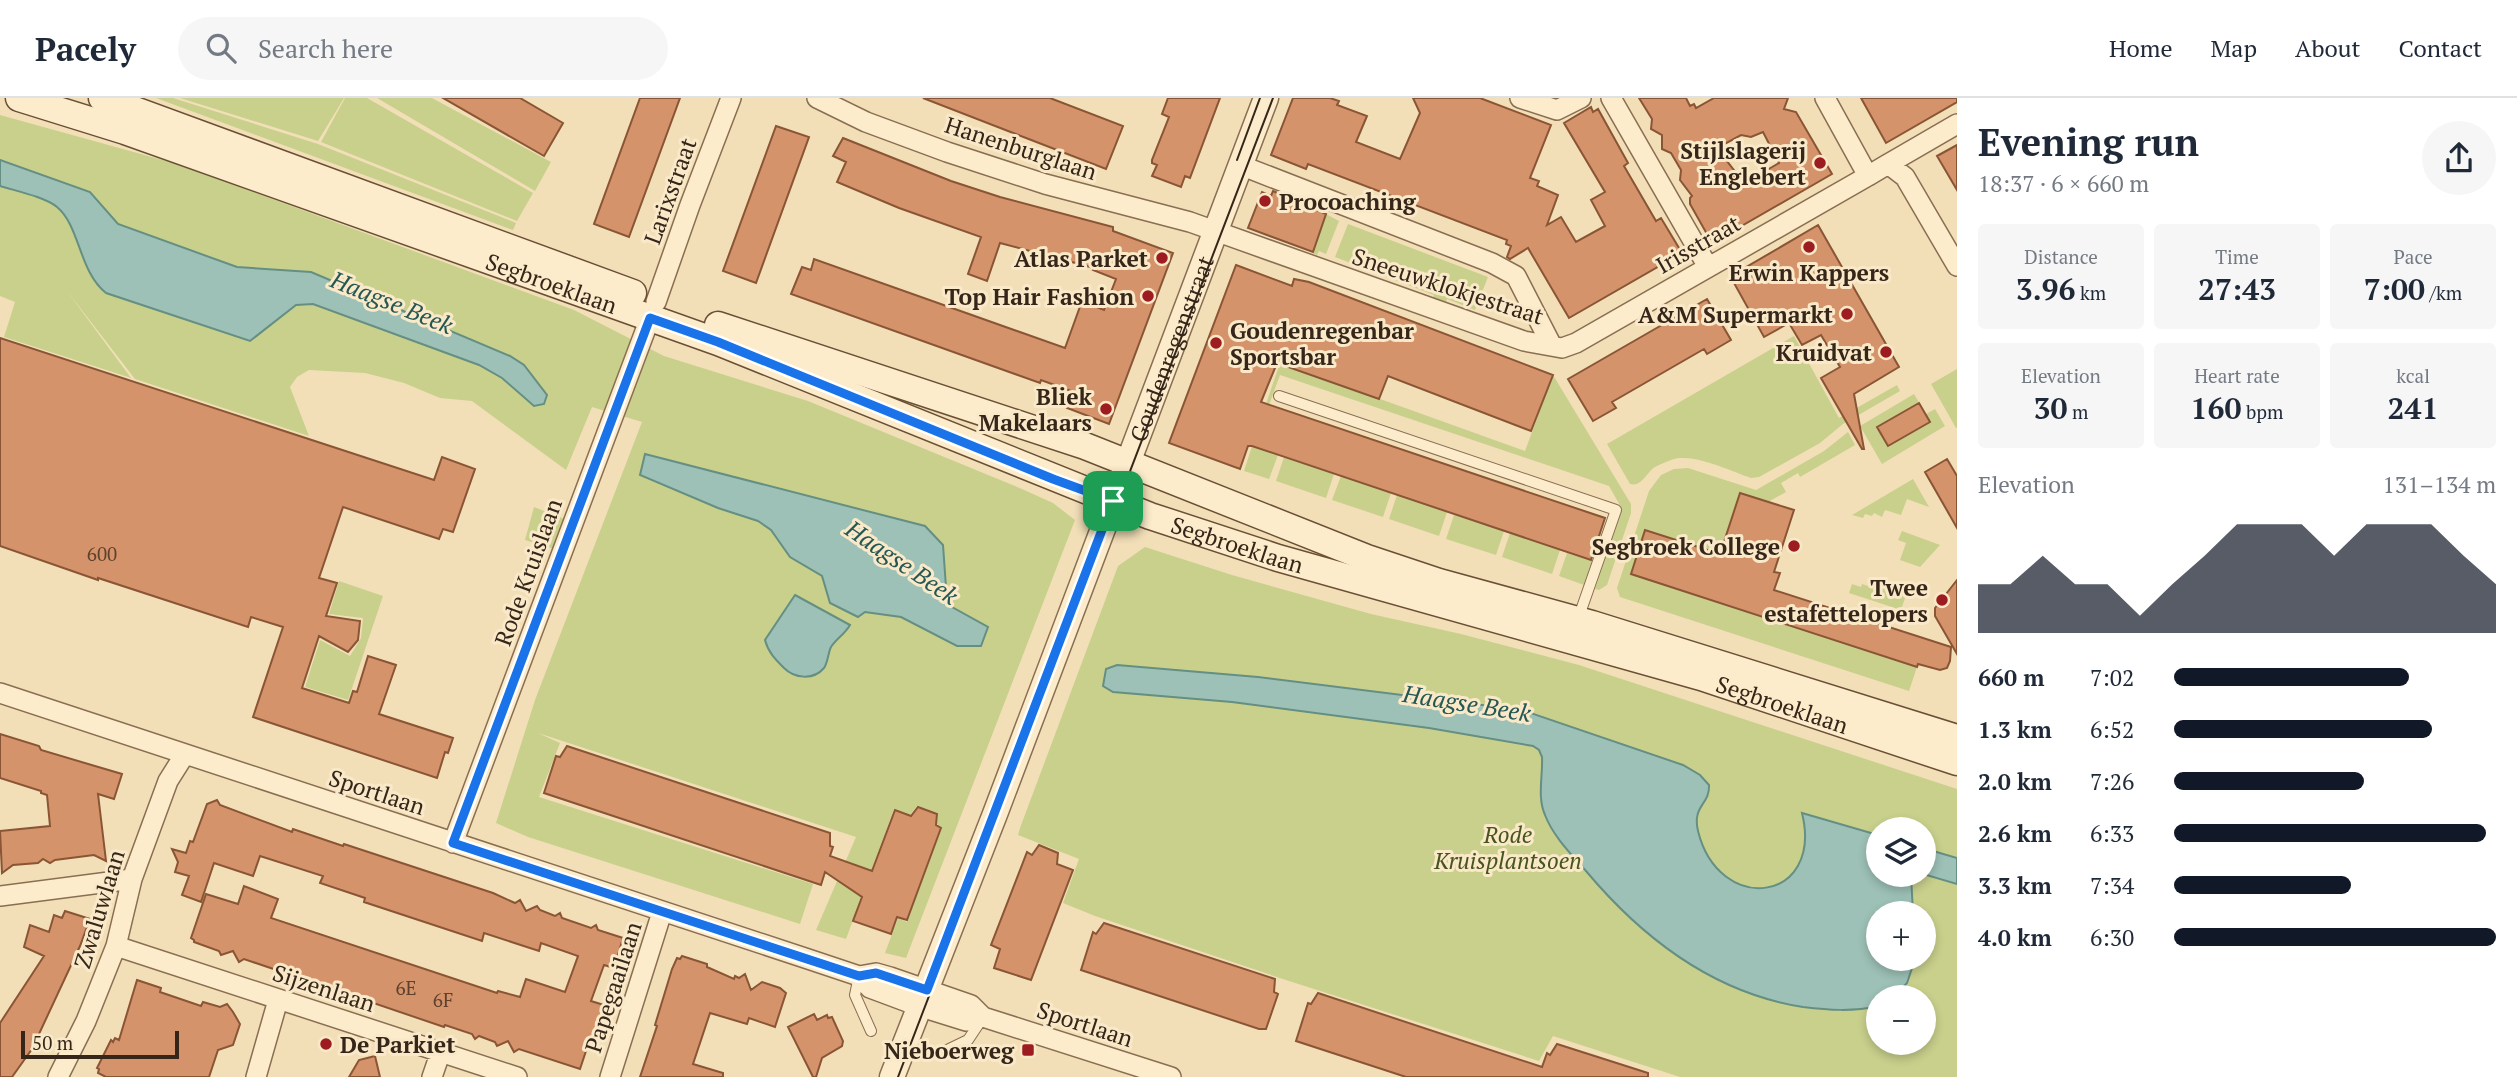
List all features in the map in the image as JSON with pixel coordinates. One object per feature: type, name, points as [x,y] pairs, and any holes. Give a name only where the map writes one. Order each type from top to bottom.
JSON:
[{"type":"main road","name":"Segbroeklaan","points":[[19,98],[125,131],[653,310],[718,324],[1085,446],[1367,558],[1439,582],[1578,620],[1957,738]]},
{"type":"main road","name":"Segbroeklaan","points":[[102,98],[653,310],[718,342],[1150,516],[1278,558],[1701,677],[1957,762]]},
{"type":"street","name":"Larixstraat","points":[[653,310],[731,98]]},
{"type":"street","name":"Hanenburglaan","points":[[817,98],[866,121],[947,152],[1045,184],[1190,222],[1214,232]]},
{"type":"street","name":"Goudenregenstraat","points":[[924,999],[1266,98]]},
{"type":"street","points":[[1520,98],[1557,110],[1581,98]]},
{"type":"street","points":[[1611,98],[1708,267]]},
{"type":"street","points":[[1825,98],[1868,176]]},
{"type":"street","points":[[1957,124],[1888,164],[1905,177],[1957,266]]},
{"type":"street","name":"Irisstraat","points":[[1551,344],[1562,348],[1576,343],[1888,164]]},
{"type":"street","name":"Sneeuwklokjestraat","points":[[1240,165],[1492,263],[1516,276],[1551,344]]},
{"type":"street","name":"Sneeuwklokjestraat","points":[[1214,232],[1524,341],[1551,344]]},
{"type":"street","name":"Rode Kruislaan","points":[[453,843],[653,310]]},
{"type":"street","name":"Sportlaan","points":[[0,693],[859,976],[876,973],[924,999],[971,1005],[983,1017],[1171,1077]]},
{"type":"street","name":"Zwaluwlaan","points":[[59,1077],[86,1021],[116,946],[132,879],[168,781],[185,754]]},
{"type":"street","points":[[0,896],[132,879]]},
{"type":"street","name":"Papegaailaan","points":[[610,1077],[663,912]]},
{"type":"street","name":"Sijzenlaan","points":[[116,946],[517,1077]]},
{"type":"street","points":[[892,1077],[924,999]]},
{"type":"street","points":[[256,1077],[278,1000]]},
{"type":"street","points":[[432,1077],[441,1051]]},
{"type":"lane","points":[[1279,396],[1616,510],[1578,620]]},
{"type":"lane","points":[[859,976],[855,995],[872,1031]]},
{"type":"lane","points":[[941,1053],[968,1040],[983,1017]]},
{"type":"green space","points":[[156,98],[173,98],[318,144],[516,223],[513,230]]},
{"type":"green space","points":[[180,98],[344,98],[318,141]]},
{"type":"green space","points":[[345,98],[367,98],[533,193],[517,221],[321,142]]},
{"type":"green space","points":[[377,98],[432,98],[551,162],[535,191]]},
{"type":"green space","points":[[0,115],[177,164],[574,310],[664,356],[808,401],[1022,489],[1053,503],[1075,520],[906,958],[885,953],[898,918],[907,922],[942,828],[937,825],[938,813],[917,806],[910,815],[894,809],[846,939],[816,930],[856,837],[538,733],[560,743],[539,797],[813,884],[800,924],[528,837],[496,823],[535,700],[642,422],[592,407],[566,470],[472,401],[440,398],[404,383],[365,373],[309,370],[297,377],[290,387],[309,436],[135,379],[67,291],[131,378],[4,337],[15,302],[0,296]]},
{"type":"green space","points":[[1326,214],[1339,221],[1326,254],[1319,251],[1317,255],[1312,253]]},
{"type":"green space","points":[[1348,224],[1488,277],[1475,310],[1447,299],[1443,308],[1431,303],[1434,295],[1335,257]]},
{"type":"green space","points":[[1794,336],[1839,418],[1897,385],[1900,391],[1843,424],[1820,443],[1759,477],[1751,478],[1711,463],[1680,458],[1657,466],[1641,482],[1630,484],[1607,444]]},
{"type":"green space","points":[[1280,363],[1525,451],[1553,375],[1631,504],[1631,513],[1607,585],[1599,590],[1595,589],[1622,509],[1609,486],[1280,375],[1269,405],[1266,404]]},
{"type":"green space","points":[[1957,369],[1957,428],[1956,428],[1931,384]]},
{"type":"green space","points":[[1914,394],[1926,414],[1935,409],[1945,426],[1882,464],[1860,426]]},
{"type":"green space","points":[[1848,432],[1855,445],[1800,477],[1798,473],[1781,483],[1786,492],[1768,502],[1740,493],[1720,554],[1646,530],[1631,573],[1917,667],[1909,691],[1620,597],[1617,588],[1649,491],[1661,475],[1674,469],[1688,468],[1756,490],[1824,451]]},
{"type":"green space","points":[[1252,446],[1278,455],[1269,479],[1244,471]]},
{"type":"green space","points":[[1284,457],[1334,474],[1326,498],[1276,481]]},
{"type":"green space","points":[[1341,476],[1391,493],[1383,517],[1332,500]]},
{"type":"green space","points":[[1913,479],[1929,507],[1907,499],[1901,515],[1885,510],[1882,517],[1874,513],[1872,516],[1865,514],[1863,518],[1852,515]]},
{"type":"green space","points":[[1397,495],[1447,512],[1439,536],[1389,519]]},
{"type":"green space","points":[[534,507],[572,522],[561,551],[525,540]]},
{"type":"green space","points":[[1454,515],[1504,531],[1496,555],[1446,539]]},
{"type":"green space","points":[[1902,531],[1940,545],[1920,567],[1900,560],[1906,543],[1898,540]]},
{"type":"green space","points":[[1510,533],[1560,550],[1552,574],[1502,557]]},
{"type":"green space","name":"Rode Kruisplantsoen","points":[[1145,547],[1232,575],[1371,614],[1579,665],[1957,789],[1957,1077],[1680,1077],[1553,1036],[1539,1061],[1289,981],[1063,903],[1079,859],[1018,835],[1118,566]]},
{"type":"green space","points":[[1567,553],[1592,561],[1584,585],[1559,576]]},
{"type":"green space","points":[[339,581],[383,596],[348,700],[305,687],[320,640],[350,656],[361,638],[363,618],[329,614]]},
{"type":"green space","points":[[1852,584],[1861,587],[1862,584],[1872,585],[1906,595],[1901,610],[1849,593]]},
{"type":"water","points":[[0,160],[90,192],[118,224],[237,267],[311,272],[510,356],[524,365],[547,395],[544,404],[534,406],[502,378],[479,365],[313,304],[296,305],[250,341],[106,293],[90,273],[65,215],[52,203],[0,186]]},
{"type":"water","name":"Haagse Beek","points":[[645,454],[925,526],[943,545],[947,601],[952,607],[988,627],[981,646],[957,646],[901,617],[865,612],[858,617],[830,603],[822,576],[790,557],[771,530],[758,521],[718,508],[640,475]]},
{"type":"water","points":[[795,595],[850,625],[831,647],[824,668],[815,675],[804,677],[784,668],[770,652],[765,640]]},
{"type":"water","points":[[1117,665],[1258,677],[1522,710],[1683,765],[1700,775],[1709,785],[1709,792],[1699,810],[1697,822],[1709,858],[1726,877],[1746,886],[1766,888],[1784,881],[1798,866],[1805,843],[1802,813],[1866,832],[1866,887],[1912,887],[1912,901],[1866,901],[1866,971],[1911,971],[1907,983],[1866,985],[1866,1008],[1812,1008],[1770,1000],[1740,989],[1710,976],[1682,959],[1631,919],[1608,896],[1548,823],[1541,794],[1542,757],[1539,750],[1533,746],[1429,728],[1232,702],[1113,692],[1103,686],[1106,669]]},
{"type":"water","points":[[1936,852],[1957,858],[1957,884],[1936,878]]},
{"type":"building","points":[[443,98],[520,98],[563,123],[544,156]]},
{"type":"building","points":[[640,98],[680,98],[629,237],[594,224]]},
{"type":"building","points":[[923,98],[1050,98],[1123,126],[1106,169]]},
{"type":"building","points":[[1168,98],[1220,98],[1190,178],[1185,176],[1181,187],[1152,176],[1157,165],[1152,163],[1152,160],[1169,117],[1162,114]]},
{"type":"building","points":[[1293,98],[1330,98],[1339,101],[1337,105],[1367,116],[1356,142],[1400,159],[1420,113],[1413,98],[1480,98],[1551,125],[1530,178],[1539,181],[1537,186],[1558,195],[1547,225],[1561,217],[1576,242],[1605,226],[1591,200],[1605,192],[1564,123],[1591,107],[1593,112],[1598,109],[1628,163],[1624,166],[1656,221],[1661,218],[1682,253],[1569,318],[1528,248],[1510,259],[1507,257],[1511,246],[1506,244],[1507,240],[1308,164],[1306,169],[1271,155]]},
{"type":"building","points":[[1639,98],[1686,98],[1690,106],[1694,104],[1696,108],[1714,98],[1788,98],[1784,109],[1796,112],[1832,174],[1712,243],[1690,204],[1692,196],[1680,180],[1681,170],[1671,153],[1662,149],[1662,135],[1651,129],[1652,119]],"holes":[[[1763,132],[1779,163],[1753,178],[1737,174],[1717,148],[1741,135],[1751,137]]]},
{"type":"building","points":[[1861,98],[1957,98],[1957,102],[1886,143]]},
{"type":"building","points":[[776,126],[809,137],[756,283],[723,271]]},
{"type":"building","points":[[843,138],[951,181],[1113,227],[1113,231],[1173,253],[1109,424],[1067,408],[1074,392],[1041,380],[1040,383],[791,294],[802,267],[811,270],[814,259],[1065,348],[1082,301],[1104,310],[1116,279],[1093,270],[1094,268],[1000,243],[987,281],[968,274],[981,237],[899,208],[837,182],[846,162],[833,156]]},
{"type":"building","points":[[1957,145],[1957,190],[1937,156]]},
{"type":"building","points":[[1273,191],[1326,214],[1313,252],[1248,228],[1262,192],[1271,196]]},
{"type":"building","points":[[1818,225],[1899,367],[1854,394],[1864,449],[1821,378],[1840,367],[1821,335],[1802,345],[1789,323],[1764,337],[1734,283],[1740,280],[1743,269]]},
{"type":"building","points":[[1236,265],[1292,286],[1294,279],[1309,282],[1553,375],[1531,431],[1388,376],[1379,399],[1277,363],[1261,402],[1605,518],[1591,560],[1252,446],[1248,446],[1240,469],[1169,443]]},
{"type":"building","points":[[1707,299],[1731,340],[1707,354],[1704,349],[1612,402],[1616,408],[1593,421],[1568,379]]},
{"type":"building","points":[[0,338],[434,480],[442,457],[475,469],[453,532],[443,529],[439,539],[343,507],[319,578],[337,583],[326,616],[360,621],[358,640],[348,652],[319,636],[302,688],[349,703],[353,691],[357,692],[368,656],[396,665],[379,714],[453,738],[448,753],[445,752],[437,778],[253,717],[283,627],[251,617],[248,627],[0,546]]},
{"type":"building","points":[[1919,403],[1930,422],[1888,446],[1877,427]]},
{"type":"building","points":[[1947,459],[1957,476],[1957,528],[1925,472]]},
{"type":"building","points":[[1740,493],[1794,510],[1774,572],[1780,573],[1774,590],[1951,647],[1947,668],[1940,670],[1918,664],[1917,667],[1631,574],[1645,530],[1720,554]]},
{"type":"building","points":[[1957,580],[1957,654],[1935,616],[1935,608]]},
{"type":"building","points":[[0,734],[39,746],[41,750],[122,774],[114,799],[98,794],[106,861],[94,855],[50,863],[43,859],[38,863],[13,865],[2,873],[0,831],[50,826],[47,795],[0,778]]},
{"type":"building","points":[[567,746],[830,833],[830,846],[833,847],[830,856],[872,871],[895,810],[911,816],[918,807],[937,814],[936,825],[941,828],[907,920],[897,917],[891,934],[853,921],[862,897],[825,872],[821,885],[544,793],[556,756],[560,757]]},
{"type":"building","points":[[217,800],[220,805],[292,832],[293,829],[343,846],[344,844],[493,893],[515,903],[520,900],[526,911],[537,906],[555,916],[560,913],[562,918],[591,928],[596,925],[598,930],[623,938],[614,968],[604,965],[591,1001],[607,1006],[593,1050],[587,1048],[580,1069],[519,1049],[514,1052],[508,1041],[497,1046],[495,1042],[479,1036],[475,1039],[472,1034],[244,959],[239,962],[233,951],[221,955],[219,951],[194,942],[191,938],[206,894],[238,904],[244,886],[278,899],[271,918],[497,993],[498,991],[520,997],[526,979],[565,992],[578,956],[541,943],[539,951],[484,933],[482,941],[364,902],[365,898],[320,883],[323,876],[260,856],[253,876],[214,863],[201,902],[182,895],[189,876],[175,872],[178,862],[172,849],[186,853],[190,841],[193,842],[207,804]]},
{"type":"building","points":[[1039,845],[1058,853],[1057,864],[1073,870],[1031,980],[994,968],[1000,949],[991,945],[1027,852],[1032,855]]},
{"type":"building","points":[[65,911],[90,919],[80,946],[32,1049],[12,1077],[0,1077],[0,1023],[44,956],[24,947],[30,925],[49,932],[54,915],[62,918]]},
{"type":"building","points":[[1104,923],[1275,979],[1274,992],[1278,994],[1266,1029],[1259,1029],[1081,970],[1093,932],[1096,934]]},
{"type":"building","points":[[682,956],[707,964],[707,967],[734,979],[735,976],[739,978],[745,974],[751,990],[762,982],[780,988],[786,993],[775,1027],[749,1018],[747,1024],[710,1013],[693,1064],[723,1073],[723,1077],[640,1077],[672,969],[677,958]]},
{"type":"building","points":[[137,980],[161,988],[160,992],[201,1006],[203,1002],[220,1007],[227,1004],[233,1012],[240,1024],[233,1045],[218,1050],[209,1077],[106,1077],[98,1073],[97,1068],[111,1040],[119,1040]]},
{"type":"building","points":[[1318,993],[1542,1067],[1547,1053],[1550,1055],[1557,1044],[1648,1073],[1648,1077],[1406,1077],[1296,1041],[1308,1003],[1311,1004]]},
{"type":"building","points":[[814,1014],[817,1020],[827,1015],[828,1018],[832,1017],[843,1041],[842,1046],[822,1058],[816,1077],[813,1077],[788,1027]]},
{"type":"building","points":[[375,1056],[380,1077],[349,1077],[359,1060]]},
{"type":"tram line","points":[[1237,160],[1260,98]]},
{"type":"tram line","points":[[898,1077],[1273,98]]},
{"type":"place","name":"Stijlslagerij Englebert","points":[[1820,163]]},
{"type":"place","name":"Procoaching","points":[[1265,201]]},
{"type":"place","name":"Erwin Kappers","points":[[1809,247]]},
{"type":"place","name":"Atlas Parket","points":[[1162,258]]},
{"type":"place","name":"Top Hair Fashion","points":[[1148,296]]},
{"type":"place","name":"A&M Supermarkt","points":[[1847,314]]},
{"type":"place","name":"Goudenregenbar Sportsbar","points":[[1216,343]]},
{"type":"place","name":"Kruidvat","points":[[1886,352]]},
{"type":"place","name":"Bliek Makelaars","points":[[1106,409]]},
{"type":"place","name":"Segbroek College","points":[[1794,546]]},
{"type":"place","name":"Twee estafettelopers","points":[[1942,600]]},
{"type":"place","name":"De Parkiet","points":[[326,1044]]},
{"type":"place","name":"Nieboerweg","points":[[1028,1050]]},
{"type":"route","points":[[650,318],[718,342],[1113,501],[927,990],[876,973],[859,976],[453,843],[650,318]]}]
